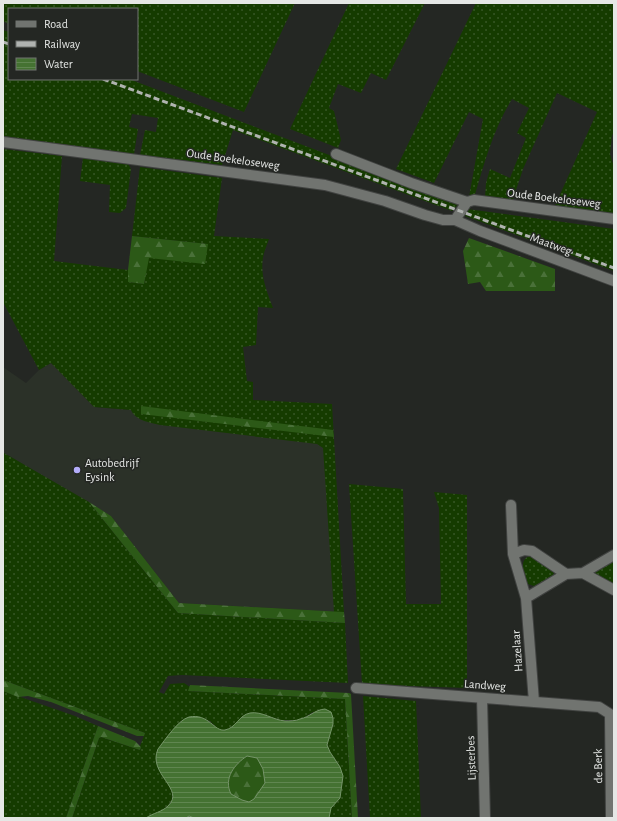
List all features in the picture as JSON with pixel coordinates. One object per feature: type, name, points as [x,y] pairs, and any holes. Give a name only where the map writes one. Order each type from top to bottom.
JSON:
[{"type":"street","name":"Oude Boekeloseweg","points":[[3,142],[325,185],[385,201],[443,220],[455,220],[480,231]]},
{"type":"street","name":"Oude Boekeloseweg","points":[[336,154],[411,183],[467,202],[474,200],[614,218]]},
{"type":"street","points":[[455,220],[467,202]]},
{"type":"street","name":"Maatweg","points":[[480,231],[614,281]]},
{"type":"street","name":"Hazelaar","points":[[511,505],[513,554],[526,598],[534,702]]},
{"type":"street","points":[[513,554],[524,550],[532,551],[566,574]]},
{"type":"street","points":[[526,598],[566,574],[583,573],[614,555]]},
{"type":"street","points":[[583,573],[614,590]]},
{"type":"street","name":"Landweg","points":[[356,688],[599,707],[612,714]]},
{"type":"street","name":"Lijsterbes","points":[[482,698],[485,818]]},
{"type":"street","name":"de Berk","points":[[611,818],[612,714]]},
{"type":"shaded area","points":[[3,3],[295,3],[244,112],[138,71],[138,8],[8,8],[8,24],[3,21]]},
{"type":"shaded area","points":[[349,3],[425,3],[386,80],[371,73],[361,93],[338,84],[329,108],[334,111],[341,140],[338,148],[290,129]]},
{"type":"shaded area","points":[[476,3],[614,3],[614,131],[610,154],[614,167],[614,215],[554,208],[597,112],[557,93],[523,169],[512,202],[485,197],[486,183],[490,169],[510,178],[526,138],[517,133],[529,108],[512,99],[494,135],[474,198],[469,197],[483,119],[469,112],[434,183],[396,169]]},
{"type":"shaded area","points":[[3,30],[8,32],[8,80],[132,80],[419,189],[460,202],[452,211],[233,130],[222,165],[140,155],[145,130],[156,132],[158,118],[132,114],[129,127],[138,129],[134,154],[3,136]]},
{"type":"shaded area","points":[[3,149],[62,156],[54,261],[128,270],[129,282],[144,284],[148,258],[207,244],[132,236],[140,167],[222,178],[214,236],[269,239],[263,255],[262,271],[268,296],[273,308],[258,307],[256,345],[243,347],[247,381],[253,382],[253,400],[332,404],[344,612],[334,612],[323,448],[317,444],[160,425],[147,422],[136,417],[131,410],[94,407],[51,363],[39,370],[3,302]]},
{"type":"shaded area","points":[[83,158],[127,162],[131,169],[126,208],[120,213],[109,212],[110,185],[80,181]]},
{"type":"shaded area","points":[[467,209],[614,229],[614,271],[465,216]]},
{"type":"shaded area","points":[[51,363],[94,407],[131,410],[333,437],[344,612],[179,603],[111,516],[4,453],[3,454],[3,367],[26,383],[39,370]]},
{"type":"shaded area","points":[[4,453],[89,502],[178,613],[345,623],[348,683],[182,675],[168,676],[159,692],[164,694],[170,684],[184,683],[190,687],[188,691],[345,699],[352,818],[329,818],[330,808],[340,798],[343,776],[337,762],[328,749],[327,742],[333,724],[313,712],[300,720],[279,720],[271,717],[234,726],[225,730],[219,730],[210,721],[196,717],[189,717],[181,721],[158,749],[172,793],[172,800],[168,806],[146,818],[72,818],[99,738],[101,737],[140,750],[145,733],[3,680]]},
{"type":"shaded area","points":[[349,484],[403,489],[406,604],[441,604],[439,508],[434,492],[467,495],[467,688],[362,683]]},
{"type":"shaded area","points":[[530,556],[554,572],[553,576],[534,586],[528,584],[525,577],[523,564],[526,558]]},
{"type":"shaded area","points":[[614,559],[614,585],[593,575],[592,572]]},
{"type":"shaded area","points":[[3,691],[75,716],[98,726],[66,818],[3,818]]},
{"type":"shaded area","points":[[363,696],[416,701],[421,818],[370,818]]},
{"type":"green space","points":[[132,236],[208,244],[205,264],[149,258],[144,284],[128,282]]},
{"type":"green space","points":[[469,238],[555,269],[555,291],[486,291],[480,282],[468,284],[463,251]]},
{"type":"green space","points":[[141,406],[333,430],[334,437],[141,414]]},
{"type":"green space","points":[[89,502],[111,516],[179,603],[344,612],[345,623],[178,613]]},
{"type":"green space","points":[[3,680],[145,733],[144,736],[137,736],[51,702],[28,696],[18,697],[3,691]]},
{"type":"green space","points":[[190,685],[351,694],[358,818],[352,818],[345,699],[188,691]]},
{"type":"green space","points":[[98,726],[135,741],[141,747],[140,750],[101,737],[99,738],[72,818],[66,818]]},
{"type":"green space","points":[[247,756],[257,758],[263,769],[265,783],[254,799],[249,802],[231,794],[228,782],[229,777],[235,767]]},
{"type":"water","points":[[325,709],[331,712],[333,718],[333,724],[327,745],[340,767],[343,776],[340,798],[331,808],[329,818],[194,818],[189,816],[186,818],[146,818],[166,808],[172,800],[170,787],[157,766],[156,758],[158,749],[180,722],[189,717],[196,716],[206,720],[221,730],[225,730],[232,727],[243,716],[250,713],[259,713],[285,721],[291,721],[303,718]],"holes":[[[247,756],[257,758],[263,769],[265,783],[254,799],[249,802],[231,794],[228,782],[229,777],[238,763]]]},
{"type":"railway","points":[[3,42],[8,44]]},
{"type":"railway","points":[[106,80],[614,268]]},
{"type":"place","name":"Autobedrijf Eysink","points":[[77,470]]}]
